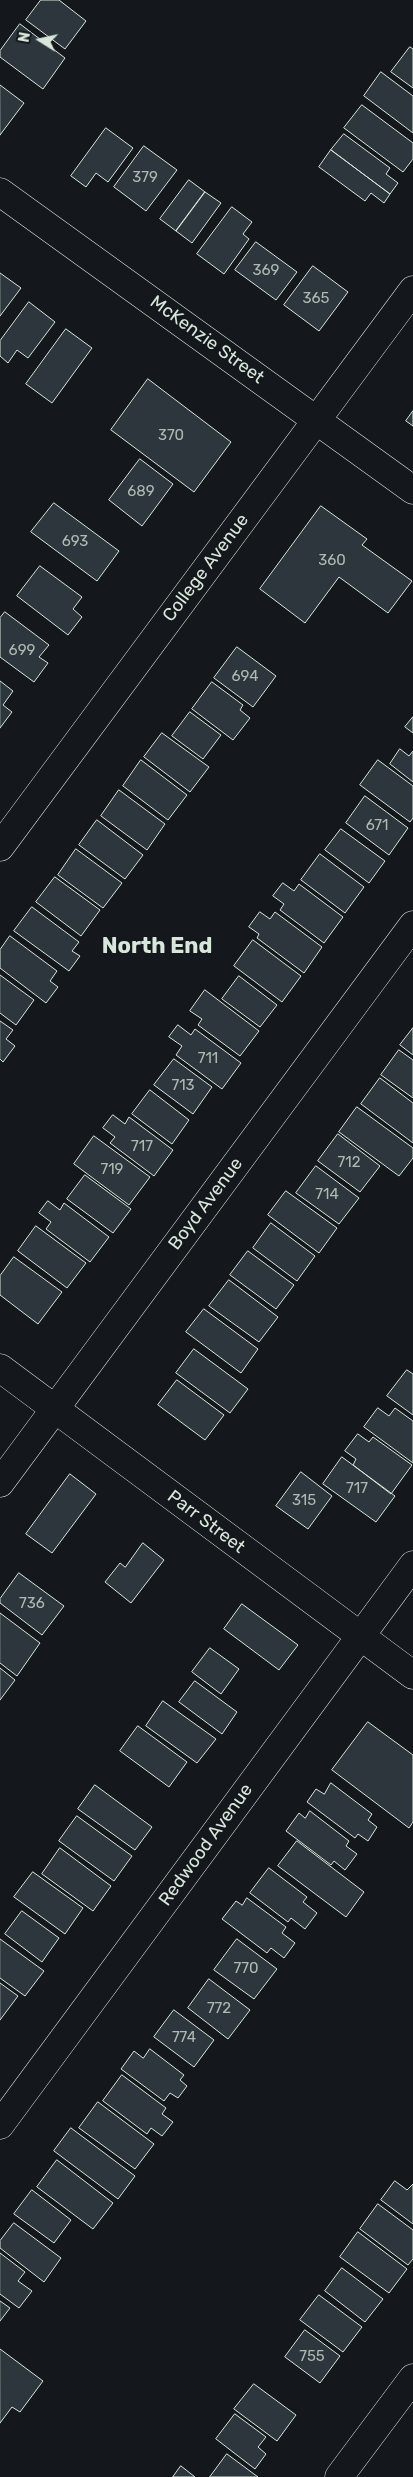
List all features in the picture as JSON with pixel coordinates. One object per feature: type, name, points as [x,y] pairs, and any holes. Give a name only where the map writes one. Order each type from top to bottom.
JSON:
[{"type":"street","name":"McKenzie Street","points":[[0,192],[413,490]]},
{"type":"street","name":"College Avenue","points":[[0,847],[413,290]]},
{"type":"street","name":"Boyd Avenue","points":[[0,1483],[413,925]]},
{"type":"street","name":"Parr Street","points":[[0,1368],[413,1674]]},
{"type":"street","name":"Redwood Avenue","points":[[0,2125],[413,1565]]},
{"type":"street","points":[[339,2477],[413,2378]]},
{"type":"building","points":[[41,0],[59,0],[86,21],[65,49],[26,20]]},
{"type":"building","points":[[20,24],[65,58],[43,89],[0,57],[0,51]]},
{"type":"building","points":[[410,47],[413,49],[413,88],[391,72]]},
{"type":"building","points":[[381,72],[413,96],[413,133],[364,96]]},
{"type":"building","points":[[0,85],[24,103],[0,135]]},
{"type":"building","points":[[362,105],[413,143],[413,159],[403,172],[344,128]]},
{"type":"building","points":[[106,128],[133,148],[108,182],[96,173],[86,187],[71,176]]},
{"type":"building","points":[[344,134],[390,168],[386,174],[398,183],[390,194],[331,150]]},
{"type":"building","points":[[144,146],[177,170],[146,211],[114,187]]},
{"type":"building","points":[[331,150],[390,194],[384,203],[371,193],[365,201],[319,167]]},
{"type":"building","points":[[189,180],[205,192],[176,231],[160,219]]},
{"type":"building","points":[[205,192],[221,203],[192,243],[176,231]]},
{"type":"building","points":[[232,207],[252,222],[243,234],[249,239],[224,274],[197,254]]},
{"type":"building","points":[[256,242],[297,272],[276,300],[235,270]]},
{"type":"building","points":[[313,266],[348,292],[319,331],[284,305]]},
{"type":"building","points":[[0,273],[21,288],[0,316]]},
{"type":"building","points":[[29,302],[55,322],[28,358],[17,350],[8,363],[0,356],[0,341]]},
{"type":"building","points":[[66,329],[92,348],[52,403],[26,384]]},
{"type":"building","points":[[148,379],[231,442],[194,492],[111,430]]},
{"type":"building","points":[[413,411],[413,426],[406,421]]},
{"type":"building","points":[[140,459],[173,484],[142,526],[109,500]]},
{"type":"building","points":[[54,503],[119,551],[97,581],[31,532]]},
{"type":"building","points":[[321,506],[367,539],[362,545],[412,581],[388,613],[339,577],[305,623],[260,589]]},
{"type":"building","points":[[40,566],[82,597],[73,609],[82,617],[68,635],[17,596]]},
{"type":"building","points":[[5,612],[49,645],[39,657],[48,663],[34,682],[0,657],[0,618]]},
{"type":"building","points":[[237,647],[276,676],[253,707],[214,678]]},
{"type":"building","points":[[0,681],[13,691],[3,705],[12,712],[0,728]]},
{"type":"building","points":[[212,682],[243,705],[240,710],[250,718],[233,740],[192,709]]},
{"type":"building","points":[[190,712],[221,735],[203,759],[172,736]]},
{"type":"building","points":[[413,717],[413,733],[405,727]]},
{"type":"building","points":[[162,733],[209,767],[190,792],[144,757]]},
{"type":"building","points":[[400,749],[409,756],[413,751],[413,782],[390,764]]},
{"type":"building","points":[[141,760],[187,795],[168,820],[123,786]]},
{"type":"building","points":[[378,760],[413,786],[413,818],[410,822],[360,785]]},
{"type":"building","points":[[119,790],[165,824],[147,850],[101,816]]},
{"type":"building","points":[[365,796],[408,828],[389,855],[346,823]]},
{"type":"building","points":[[97,820],[143,855],[125,879],[79,845]]},
{"type":"building","points":[[341,829],[385,861],[369,883],[325,850]]},
{"type":"building","points":[[76,849],[122,883],[103,908],[58,875]]},
{"type":"building","points":[[320,854],[364,887],[345,913],[301,880]]},
{"type":"building","points":[[55,877],[100,910],[81,936],[36,902]]},
{"type":"building","points":[[283,883],[294,891],[299,884],[343,917],[324,943],[280,910],[284,904],[273,896]]},
{"type":"building","points":[[32,907],[79,942],[72,951],[80,956],[69,971],[14,931]]},
{"type":"building","points":[[260,912],[270,919],[275,912],[322,947],[304,973],[257,938],[259,934],[249,927]]},
{"type":"building","points":[[10,936],[57,971],[50,981],[58,987],[46,1003],[0,968],[0,950]]},
{"type":"building","points":[[253,940],[301,976],[282,1002],[234,966]]},
{"type":"building","points":[[0,975],[34,1000],[16,1025],[0,1013]]},
{"type":"building","points":[[239,976],[277,1005],[260,1027],[222,999]]},
{"type":"building","points":[[205,990],[259,1031],[240,1056],[198,1025],[202,1019],[190,1011]]},
{"type":"building","points":[[0,1021],[13,1030],[6,1039],[15,1046],[3,1062],[0,1059]]},
{"type":"building","points":[[178,1025],[191,1035],[195,1029],[241,1063],[222,1089],[176,1055],[182,1046],[169,1037]]},
{"type":"building","points":[[413,1028],[413,1055],[400,1045]]},
{"type":"building","points":[[399,1050],[413,1060],[413,1098],[381,1075]]},
{"type":"building","points":[[174,1059],[212,1087],[193,1114],[154,1085]]},
{"type":"building","points":[[380,1078],[413,1103],[413,1143],[361,1104]]},
{"type":"building","points":[[150,1090],[189,1120],[172,1144],[132,1114]]},
{"type":"building","points":[[357,1107],[413,1148],[413,1158],[399,1176],[339,1132]]},
{"type":"building","points":[[113,1115],[125,1124],[129,1117],[173,1150],[154,1176],[110,1143],[115,1137],[103,1128]]},
{"type":"building","points":[[338,1134],[380,1166],[360,1192],[318,1161]]},
{"type":"building","points":[[94,1136],[150,1177],[129,1205],[74,1164]]},
{"type":"building","points":[[316,1166],[359,1198],[339,1224],[296,1193]]},
{"type":"building","points":[[85,1175],[131,1209],[113,1233],[67,1199]]},
{"type":"building","points":[[286,1191],[337,1228],[319,1253],[268,1215]]},
{"type":"building","points":[[48,1201],[60,1210],[64,1203],[109,1237],[90,1262],[46,1229],[51,1222],[39,1213]]},
{"type":"building","points":[[271,1223],[315,1256],[297,1281],[253,1248]]},
{"type":"building","points":[[36,1226],[86,1263],[67,1288],[18,1251]]},
{"type":"building","points":[[248,1251],[294,1285],[276,1309],[230,1275]]},
{"type":"building","points":[[14,1257],[62,1292],[38,1324],[0,1295],[0,1276]]},
{"type":"building","points":[[229,1280],[278,1317],[259,1342],[209,1306]]},
{"type":"building","points":[[204,1309],[258,1349],[241,1373],[186,1332]]},
{"type":"building","points":[[194,1349],[248,1389],[230,1413],[176,1373]]},
{"type":"building","points":[[407,1370],[413,1374],[413,1415],[387,1396]]},
{"type":"building","points":[[177,1380],[224,1415],[205,1440],[158,1405]]},
{"type":"building","points":[[378,1408],[389,1416],[395,1408],[413,1421],[413,1463],[364,1427]]},
{"type":"building","points":[[358,1434],[369,1442],[373,1437],[412,1465],[391,1494],[353,1465],[356,1459],[345,1451]]},
{"type":"building","points":[[342,1457],[395,1496],[376,1522],[323,1484]]},
{"type":"building","points":[[301,1472],[332,1496],[308,1529],[276,1506]]},
{"type":"building","points":[[70,1474],[96,1494],[52,1553],[26,1534]]},
{"type":"building","points":[[143,1543],[164,1560],[131,1603],[105,1582],[120,1563],[125,1567]]},
{"type":"building","points":[[19,1573],[64,1606],[42,1635],[0,1603],[0,1599]]},
{"type":"building","points":[[242,1604],[298,1645],[279,1670],[224,1629]]},
{"type":"building","points":[[0,1613],[40,1643],[17,1676],[0,1663]]},
{"type":"building","points":[[210,1648],[239,1669],[221,1694],[192,1672]]},
{"type":"building","points":[[0,1668],[15,1680],[0,1700]]},
{"type":"building","points":[[195,1681],[237,1712],[222,1734],[179,1702]]},
{"type":"building","points":[[163,1701],[216,1739],[197,1763],[146,1726]]},
{"type":"building","points":[[368,1722],[413,1755],[413,1822],[409,1828],[332,1770]]},
{"type":"building","points":[[138,1726],[187,1762],[169,1787],[120,1751]]},
{"type":"building","points":[[331,1783],[372,1814],[368,1820],[377,1827],[368,1841],[358,1834],[355,1838],[307,1802],[316,1789],[324,1794]]},
{"type":"building","points":[[95,1785],[152,1827],[135,1850],[78,1809]]},
{"type":"building","points":[[310,1811],[349,1841],[346,1846],[357,1854],[345,1870],[334,1861],[331,1865],[286,1831],[299,1813],[305,1818]]},
{"type":"building","points":[[77,1816],[132,1856],[114,1881],[59,1841]]},
{"type":"building","points":[[297,1841],[364,1892],[346,1917],[278,1866]]},
{"type":"building","points":[[60,1848],[111,1886],[93,1911],[42,1874]]},
{"type":"building","points":[[269,1868],[307,1897],[303,1902],[317,1913],[305,1929],[291,1918],[288,1922],[250,1893]]},
{"type":"building","points":[[33,1872],[83,1908],[65,1934],[14,1897]]},
{"type":"building","points":[[247,1898],[286,1927],[282,1933],[295,1943],[284,1958],[271,1948],[267,1953],[222,1919],[236,1901],[242,1905]]},
{"type":"building","points":[[22,1911],[59,1938],[42,1962],[5,1934]]},
{"type":"building","points":[[0,1939],[44,1971],[25,1996],[0,1978]]},
{"type":"building","points":[[237,1939],[277,1969],[254,1999],[214,1970]]},
{"type":"building","points":[[209,1979],[250,2010],[228,2039],[188,2008]]},
{"type":"building","points":[[0,1983],[18,1996],[0,2020]]},
{"type":"building","points":[[174,2010],[214,2040],[194,2067],[154,2037]]},
{"type":"building","points":[[150,2049],[184,2075],[180,2080],[187,2086],[178,2098],[170,2093],[164,2101],[121,2069],[134,2051],[143,2058]]},
{"type":"building","points":[[122,2075],[166,2108],[162,2114],[173,2122],[162,2136],[151,2128],[147,2134],[103,2101]]},
{"type":"building","points":[[98,2102],[154,2144],[135,2169],[79,2128]]},
{"type":"building","points":[[71,2128],[135,2176],[118,2199],[54,2151]]},
{"type":"building","points":[[57,2160],[113,2203],[93,2229],[37,2187]]},
{"type":"building","points":[[395,2181],[407,2190],[413,2184],[413,2224],[381,2200]]},
{"type":"building","points":[[32,2190],[71,2220],[54,2243],[14,2214]]},
{"type":"building","points":[[378,2204],[413,2230],[413,2259],[408,2265],[360,2229]]},
{"type":"building","points":[[14,2223],[61,2258],[44,2282],[0,2248],[0,2241]]},
{"type":"building","points":[[358,2232],[407,2269],[389,2293],[340,2257]]},
{"type":"building","points":[[0,2253],[25,2272],[18,2281],[32,2291],[19,2308],[0,2294]]},
{"type":"building","points":[[342,2268],[383,2299],[365,2322],[325,2291]]},
{"type":"building","points":[[319,2295],[362,2327],[343,2352],[300,2320]]},
{"type":"building","points":[[0,2301],[10,2308],[0,2321]]},
{"type":"building","points":[[305,2330],[340,2356],[320,2383],[285,2357]]},
{"type":"building","points":[[0,2349],[43,2381],[20,2412],[12,2407],[0,2423]]},
{"type":"building","points":[[254,2384],[296,2415],[277,2441],[234,2409]]},
{"type":"building","points":[[235,2414],[266,2437],[258,2447],[266,2454],[255,2469],[216,2439]]},
{"type":"building","points":[[227,2454],[258,2477],[210,2477]]},
{"type":"building","points":[[181,2466],[195,2477],[173,2477]]},
{"type":"district","name":"North End","points":[[157,947]]}]
